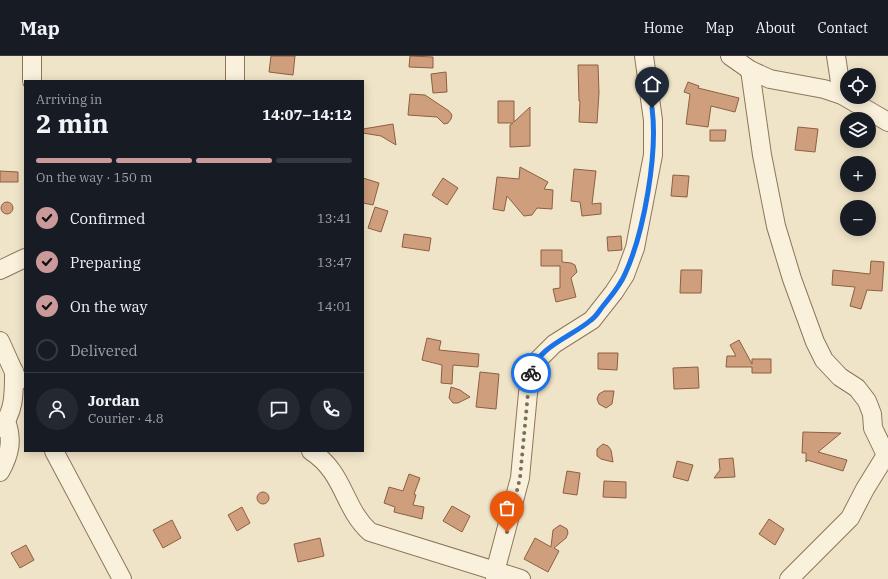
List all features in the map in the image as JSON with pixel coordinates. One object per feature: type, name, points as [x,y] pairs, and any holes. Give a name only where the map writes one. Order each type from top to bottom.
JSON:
[{"type":"street","points":[[32,56],[32,80]]},
{"type":"street","points":[[235,56],[235,80]]},
{"type":"street","points":[[495,576],[520,478],[528,393],[533,366],[554,344],[592,320],[625,275],[635,248],[653,155],[654,120],[644,56]]},
{"type":"street","points":[[730,56],[750,70],[770,79],[824,89],[840,94]]},
{"type":"street","points":[[836,56],[840,82]]},
{"type":"street","points":[[750,70],[762,155],[776,226],[792,279],[815,342],[824,360],[840,377],[857,388],[867,401],[872,414],[873,428],[887,456],[865,489],[850,518],[789,579]]},
{"type":"street","points":[[857,104],[888,122]]},
{"type":"street","points":[[0,270],[24,258]]},
{"type":"street","points":[[0,341],[24,392]]},
{"type":"street","points":[[0,472],[8,457],[10,444],[10,433],[3,425],[12,406],[14,372]]},
{"type":"street","points":[[59,452],[119,571],[132,579]]},
{"type":"street","points":[[312,452],[320,457],[334,472],[355,515],[361,524],[370,532],[495,576],[521,579]]},
{"type":"building","points":[[271,56],[295,56],[293,75],[269,72]]},
{"type":"building","points":[[410,56],[433,57],[433,68],[409,67]]},
{"type":"building","points":[[578,65],[598,65],[599,93],[597,123],[579,122],[580,101]]},
{"type":"building","points":[[446,72],[447,92],[433,93],[431,74]]},
{"type":"building","points":[[688,82],[699,86],[698,88],[739,98],[735,112],[711,106],[708,127],[686,124],[690,94],[684,92]]},
{"type":"building","points":[[410,94],[425,95],[449,111],[452,115],[451,119],[448,123],[444,124],[437,117],[408,115]]},
{"type":"building","points":[[498,101],[514,101],[514,122],[530,107],[530,146],[510,147],[510,125],[513,123],[498,123]]},
{"type":"building","points":[[393,124],[396,145],[381,136],[364,133],[364,129]]},
{"type":"building","points":[[798,127],[818,129],[815,152],[795,150]]},
{"type":"building","points":[[710,130],[726,130],[725,141],[710,141]]},
{"type":"building","points":[[520,167],[548,182],[544,189],[553,190],[552,209],[537,208],[532,215],[524,216],[507,196],[504,211],[493,209],[497,177],[519,179]]},
{"type":"building","points":[[574,169],[596,171],[592,204],[601,203],[601,214],[582,216],[580,202],[571,201]]},
{"type":"building","points":[[0,171],[18,172],[18,182],[0,182]]},
{"type":"building","points":[[673,175],[689,176],[687,197],[671,196]]},
{"type":"building","points":[[364,178],[379,183],[373,205],[364,203]]},
{"type":"building","points":[[443,178],[458,188],[447,205],[432,195]]},
{"type":"building","points":[[5,202],[9,202],[13,208],[9,214],[5,214],[1,210],[1,206]]},
{"type":"building","points":[[375,207],[388,211],[381,232],[368,228]]},
{"type":"building","points":[[404,234],[431,238],[429,251],[402,247]]},
{"type":"building","points":[[621,236],[622,250],[608,251],[607,237]]},
{"type":"building","points":[[541,250],[562,250],[562,262],[575,265],[577,272],[571,278],[576,297],[556,302],[553,289],[560,288],[560,266],[541,266]]},
{"type":"building","points":[[871,261],[884,262],[882,291],[867,290],[861,309],[850,306],[855,287],[832,285],[833,270],[870,274]]},
{"type":"building","points":[[681,270],[702,270],[701,293],[680,293]]},
{"type":"building","points":[[427,338],[441,341],[439,350],[479,354],[478,367],[453,365],[452,384],[441,383],[442,365],[422,360]]},
{"type":"building","points":[[739,340],[752,364],[752,359],[771,359],[771,373],[752,373],[752,367],[726,367],[727,356],[736,356],[730,345]]},
{"type":"building","points":[[598,353],[618,353],[617,370],[598,369]]},
{"type":"building","points":[[698,367],[699,388],[674,389],[673,368]]},
{"type":"building","points":[[480,372],[499,374],[496,409],[476,407]]},
{"type":"building","points":[[451,387],[460,390],[470,397],[458,403],[453,403],[449,398]]},
{"type":"building","points":[[604,391],[614,391],[612,404],[606,408],[599,404],[597,399],[599,394]]},
{"type":"building","points":[[803,432],[841,433],[818,452],[847,460],[843,471],[807,460],[806,462],[806,453],[802,453]]},
{"type":"building","points":[[603,444],[608,446],[611,450],[613,462],[601,459],[597,456],[597,449]]},
{"type":"building","points":[[733,458],[735,477],[714,478],[720,470],[719,459]]},
{"type":"building","points":[[677,461],[693,465],[688,481],[673,477]]},
{"type":"building","points":[[567,471],[580,473],[577,495],[563,493]]},
{"type":"building","points":[[409,474],[420,478],[414,494],[416,495],[413,505],[424,507],[422,519],[394,512],[395,507],[384,503],[389,487],[403,491]]},
{"type":"building","points":[[604,481],[626,482],[626,498],[603,497]]},
{"type":"building","points":[[261,492],[265,492],[269,498],[265,504],[261,504],[257,500],[257,496]]},
{"type":"building","points":[[452,506],[470,516],[462,532],[443,521]]},
{"type":"building","points":[[242,507],[250,523],[237,531],[228,515]]},
{"type":"building","points":[[769,519],[784,529],[775,545],[759,534]]},
{"type":"building","points":[[172,520],[181,538],[163,548],[153,530]]},
{"type":"building","points":[[560,525],[567,529],[568,533],[566,538],[554,548],[559,551],[548,572],[524,559],[535,538],[551,547],[553,530]]},
{"type":"building","points":[[320,538],[324,556],[298,562],[294,544]]},
{"type":"building","points":[[26,545],[34,560],[20,568],[11,553]]},
{"type":"way so far","points":[[507,532],[520,478],[531,373]]},
{"type":"route","points":[[531,373],[533,366],[554,344],[592,320],[625,275],[635,248],[653,155],[654,120],[652,108]]}]
